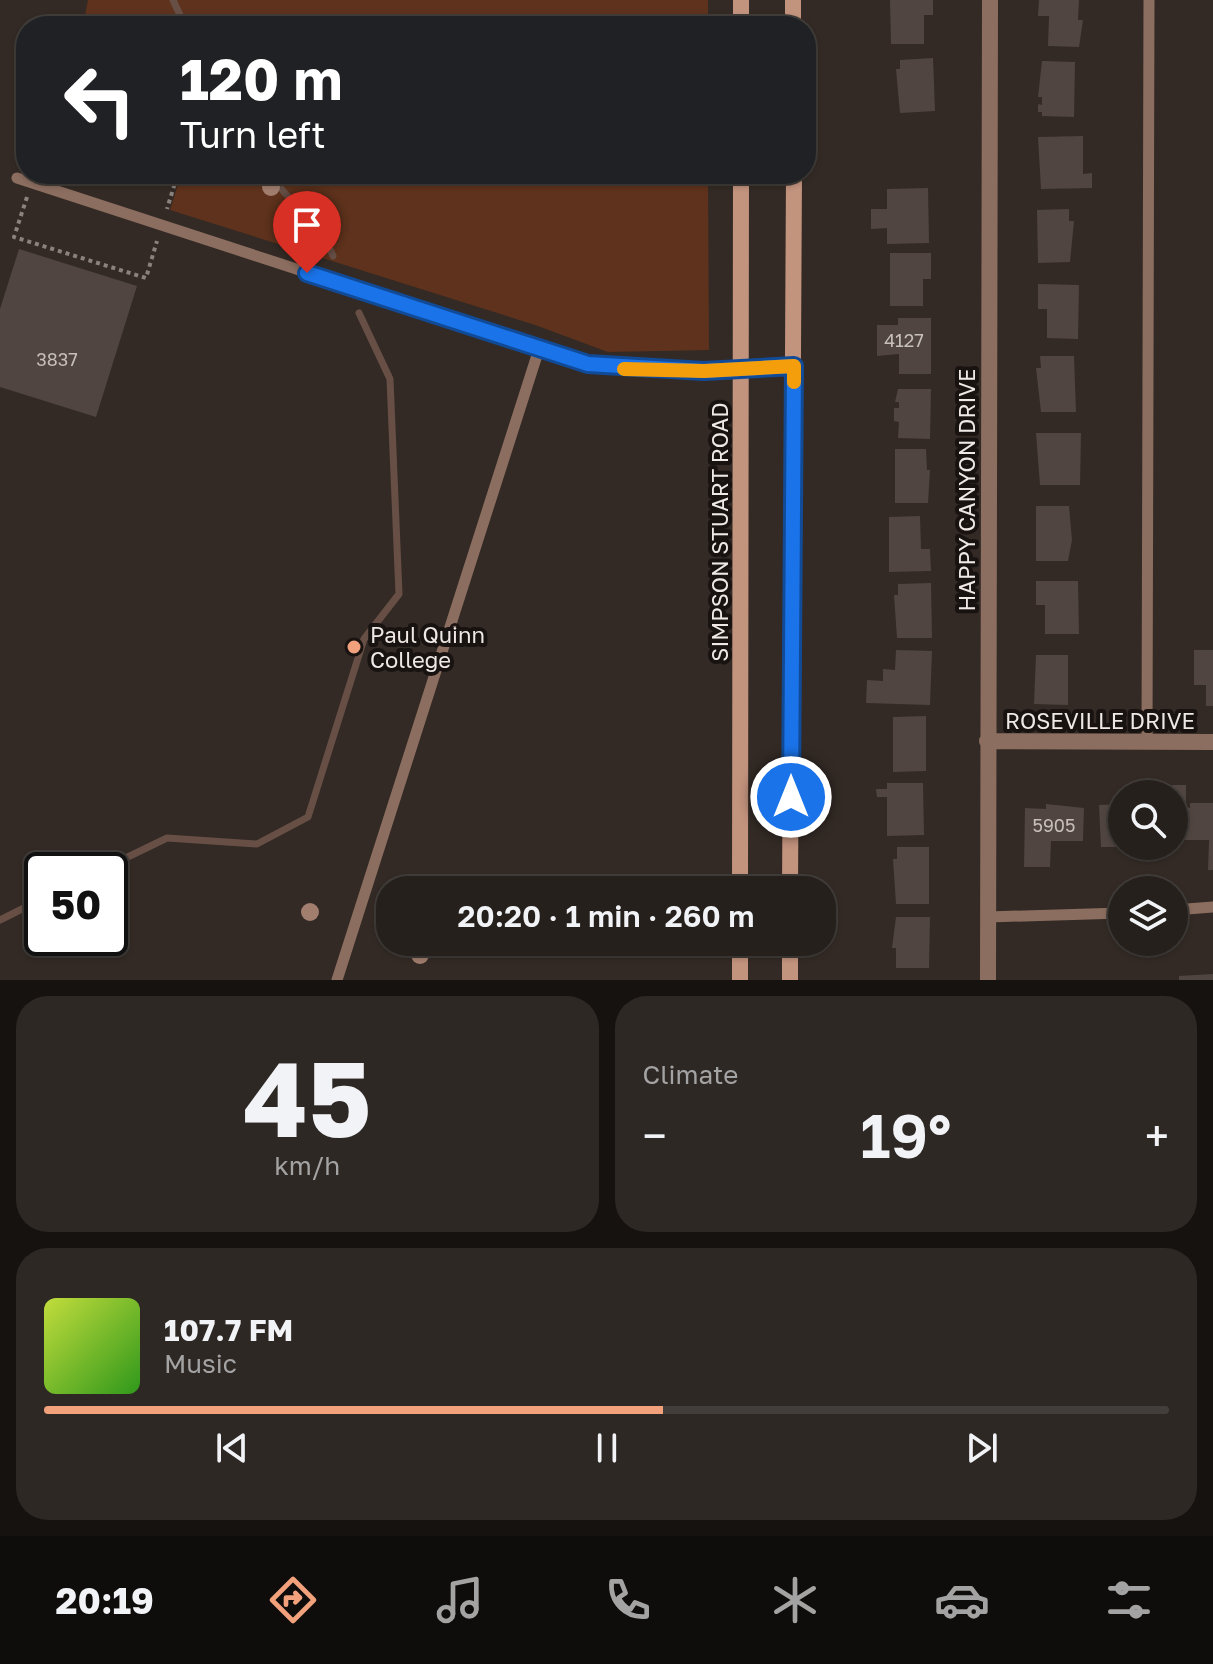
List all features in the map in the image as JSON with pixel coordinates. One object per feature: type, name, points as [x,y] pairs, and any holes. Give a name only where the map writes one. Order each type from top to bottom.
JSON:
[{"type":"main road","name":"SIMPSON STUART ROAD","points":[[740,876],[741,184]]},
{"type":"main road","points":[[790,876],[794,184]]},
{"type":"main road","points":[[741,370],[794,366]]},
{"type":"main road","points":[[740,956],[740,980]]},
{"type":"main road","points":[[790,956],[790,980]]},
{"type":"street","name":"HAPPY CANYON DRIVE","points":[[988,980],[990,0]]},
{"type":"street","name":"ROSEVILLE DRIVE","points":[[987,741],[1213,742]]},
{"type":"lane","points":[[1147,742],[1149,0]]},
{"type":"lane","points":[[34,184],[588,364],[741,370]]},
{"type":"lane","points":[[337,980],[539,349]]},
{"type":"lane","points":[[1188,909],[1213,907]]},
{"type":"lane","points":[[988,917],[1108,913]]},
{"type":"path","points":[[31,184],[14,237],[146,278]]},
{"type":"path","points":[[167,184],[174,186]]},
{"type":"shaded area","points":[[88,0],[708,0],[708,16],[85,16]]},
{"type":"shaded area","points":[[178,184],[708,184],[709,350],[608,352],[535,325],[170,210]]},
{"type":"building","points":[[890,0],[933,0],[933,15],[924,15],[924,44],[891,44]]},
{"type":"building","points":[[1039,0],[1079,0],[1078,20],[1083,20],[1079,47],[1048,46],[1049,16],[1038,16]]},
{"type":"building","points":[[933,58],[935,111],[900,113],[896,69],[900,69],[900,60]]},
{"type":"building","points":[[1042,61],[1075,62],[1074,117],[1042,116],[1042,112],[1038,112],[1038,104],[1042,105],[1042,97],[1038,97]]},
{"type":"building","points":[[1083,136],[1083,174],[1092,173],[1092,188],[1041,189],[1038,137]]},
{"type":"building","points":[[928,188],[929,243],[887,244],[887,228],[871,229],[871,209],[887,209],[887,189]]},
{"type":"building","points":[[1069,209],[1069,221],[1074,221],[1070,262],[1038,263],[1037,210]]},
{"type":"building","points":[[19,249],[137,286],[96,417],[0,387],[0,309]]},
{"type":"building","points":[[890,253],[931,253],[931,279],[923,279],[923,306],[890,306]]},
{"type":"building","points":[[1038,284],[1079,285],[1078,339],[1047,338],[1047,309],[1038,309]]},
{"type":"building","points":[[898,318],[931,318],[931,374],[899,374],[899,354],[877,356],[877,325],[898,325]]},
{"type":"building","points":[[1040,356],[1074,356],[1076,412],[1041,412],[1036,368],[1041,368]]},
{"type":"building","points":[[898,389],[931,389],[930,439],[898,438],[899,422],[894,421],[894,408],[899,408],[899,402],[895,402]]},
{"type":"building","points":[[1036,433],[1081,433],[1080,485],[1040,485]]},
{"type":"building","points":[[895,449],[926,449],[927,470],[930,470],[928,503],[895,503]]},
{"type":"building","points":[[1036,506],[1069,506],[1072,540],[1068,561],[1036,561]]},
{"type":"building","points":[[920,516],[921,549],[930,549],[931,571],[889,572],[889,517]]},
{"type":"building","points":[[1036,581],[1078,581],[1079,634],[1045,634],[1045,605],[1036,605]]},
{"type":"building","points":[[931,583],[932,638],[897,638],[894,595],[898,595],[898,584]]},
{"type":"building","points":[[896,650],[932,651],[930,705],[866,703],[867,680],[883,681],[883,669],[895,670]]},
{"type":"building","points":[[1194,650],[1213,650],[1213,706],[1206,706],[1206,685],[1194,685]]},
{"type":"building","points":[[1036,655],[1068,655],[1068,705],[1034,704]]},
{"type":"building","points":[[926,716],[926,771],[893,772],[893,717]]},
{"type":"building","points":[[887,783],[923,783],[924,835],[887,836],[887,797],[877,797],[876,789],[887,789]]},
{"type":"building","points":[[1190,803],[1213,803],[1213,870],[1208,870],[1209,840],[1188,840]]},
{"type":"building","points":[[1046,804],[1084,808],[1083,841],[1051,841],[1050,867],[1024,867],[1025,808],[1046,809]]},
{"type":"building","points":[[1099,805],[1108,805],[1108,847],[1101,847]]},
{"type":"building","points":[[897,847],[929,847],[929,904],[896,904],[893,859],[897,859]]},
{"type":"building","points":[[896,917],[930,917],[929,968],[896,968],[896,948],[892,948]]},
{"type":"building","points":[[1213,974],[1213,980],[1179,980],[1179,976]]},
{"type":"waterway","points":[[173,0],[180,16]]},
{"type":"waterway","points":[[277,184],[324,237],[333,256]]},
{"type":"waterway","points":[[128,857],[167,838],[257,844],[308,817],[364,639],[399,594],[390,379],[359,313]]},
{"type":"waterway","points":[[0,920],[24,908]]},
{"type":"slow traffic","points":[[624,369],[704,371],[794,366],[794,382]]},
{"type":"place","name":"Paul Quinn College","points":[[354,647]]},
{"type":"route","points":[[307,273],[588,364],[626,369],[704,371],[794,366],[791,797]]}]
